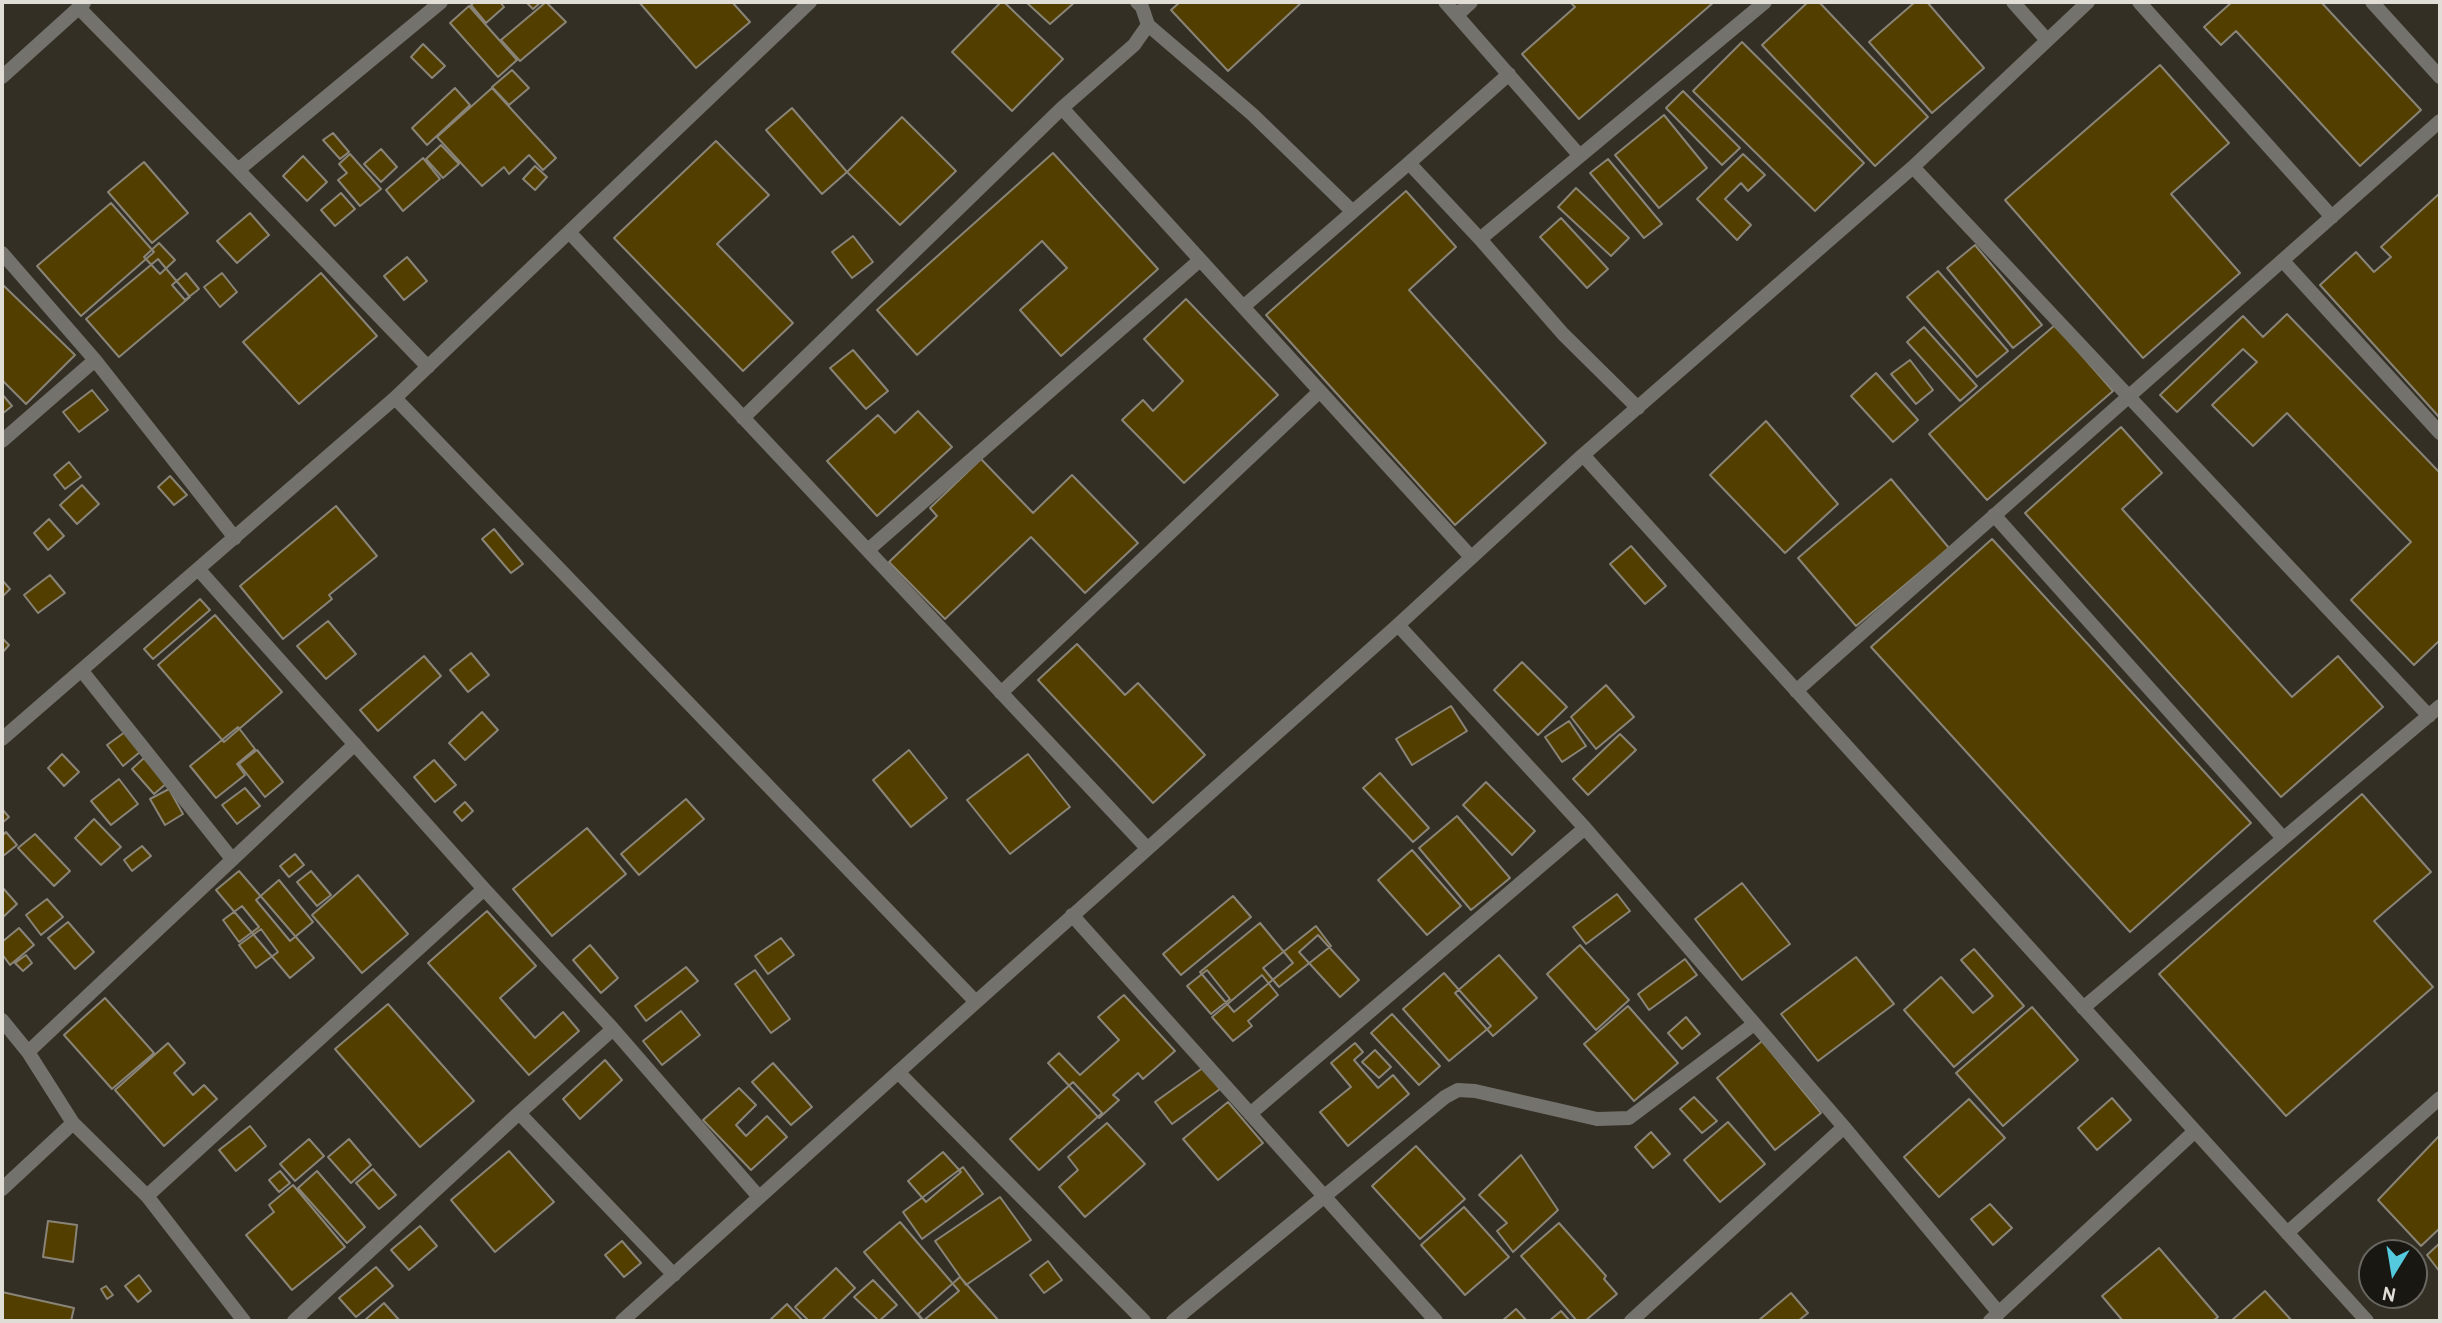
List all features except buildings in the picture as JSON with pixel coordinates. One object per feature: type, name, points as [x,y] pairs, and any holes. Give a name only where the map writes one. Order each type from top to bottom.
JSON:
[{"type":"street","points":[[238,170],[441,2]]},
{"type":"street","points":[[2,739],[395,398],[810,2]]},
{"type":"street","points":[[1137,2],[1142,7],[1148,25],[1252,114],[1352,211]]},
{"type":"street","points":[[1445,2],[1580,156]]},
{"type":"street","points":[[1457,15],[1471,2]]},
{"type":"street","points":[[1480,239],[1765,2]]},
{"type":"street","points":[[2013,2],[2046,39]]},
{"type":"street","points":[[622,1321],[1583,456],[1913,167],[2088,2]]},
{"type":"street","points":[[2139,2],[2332,217]]},
{"type":"street","points":[[2372,2],[2440,77]]},
{"type":"street","points":[[3,74],[83,5],[428,367]]},
{"type":"street","points":[[743,418],[1062,108],[1134,45],[1148,25]]},
{"type":"street","points":[[1242,307],[1509,74]]},
{"type":"street","points":[[1062,108],[1471,557]]},
{"type":"street","points":[[1796,691],[2440,121]]},
{"type":"street","points":[[1409,163],[1563,334],[1637,408]]},
{"type":"street","points":[[1913,167],[2435,711],[2083,1008]]},
{"type":"street","points":[[569,232],[1147,848]]},
{"type":"street","points":[[868,551],[1200,260]]},
{"type":"street","points":[[2283,261],[2440,433]]},
{"type":"street","points":[[5,262],[95,360],[234,538]]},
{"type":"street","points":[[2,441],[95,360]]},
{"type":"street","points":[[1001,693],[1320,391]]},
{"type":"street","points":[[395,398],[976,1002]]},
{"type":"street","points":[[1583,456],[2367,1321]]},
{"type":"street","points":[[1994,515],[2283,838]]},
{"type":"street","points":[[199,570],[484,889],[614,1029],[759,1197]]},
{"type":"street","points":[[1398,625],[1585,828],[1844,1127],[1995,1317],[2195,1131]]},
{"type":"street","points":[[82,671],[232,859]]},
{"type":"street","points":[[28,1052],[355,744]]},
{"type":"street","points":[[1250,1114],[1585,828]]},
{"type":"street","points":[[147,1196],[484,889]]},
{"type":"street","points":[[1072,915],[1436,1321]]},
{"type":"street","points":[[2,1020],[28,1052],[73,1123],[147,1196],[244,1321]]},
{"type":"street","points":[[1173,1321],[1445,1097],[1458,1090],[1475,1091],[1597,1119],[1629,1118],[1754,1024]]},
{"type":"street","points":[[294,1321],[614,1029]]},
{"type":"street","points":[[898,1072],[1144,1321]]},
{"type":"street","points":[[2287,1233],[2440,1098]]},
{"type":"street","points":[[519,1113],[674,1275]]},
{"type":"street","points":[[2,1189],[73,1123]]},
{"type":"street","points":[[1630,1321],[1844,1127]]}]
